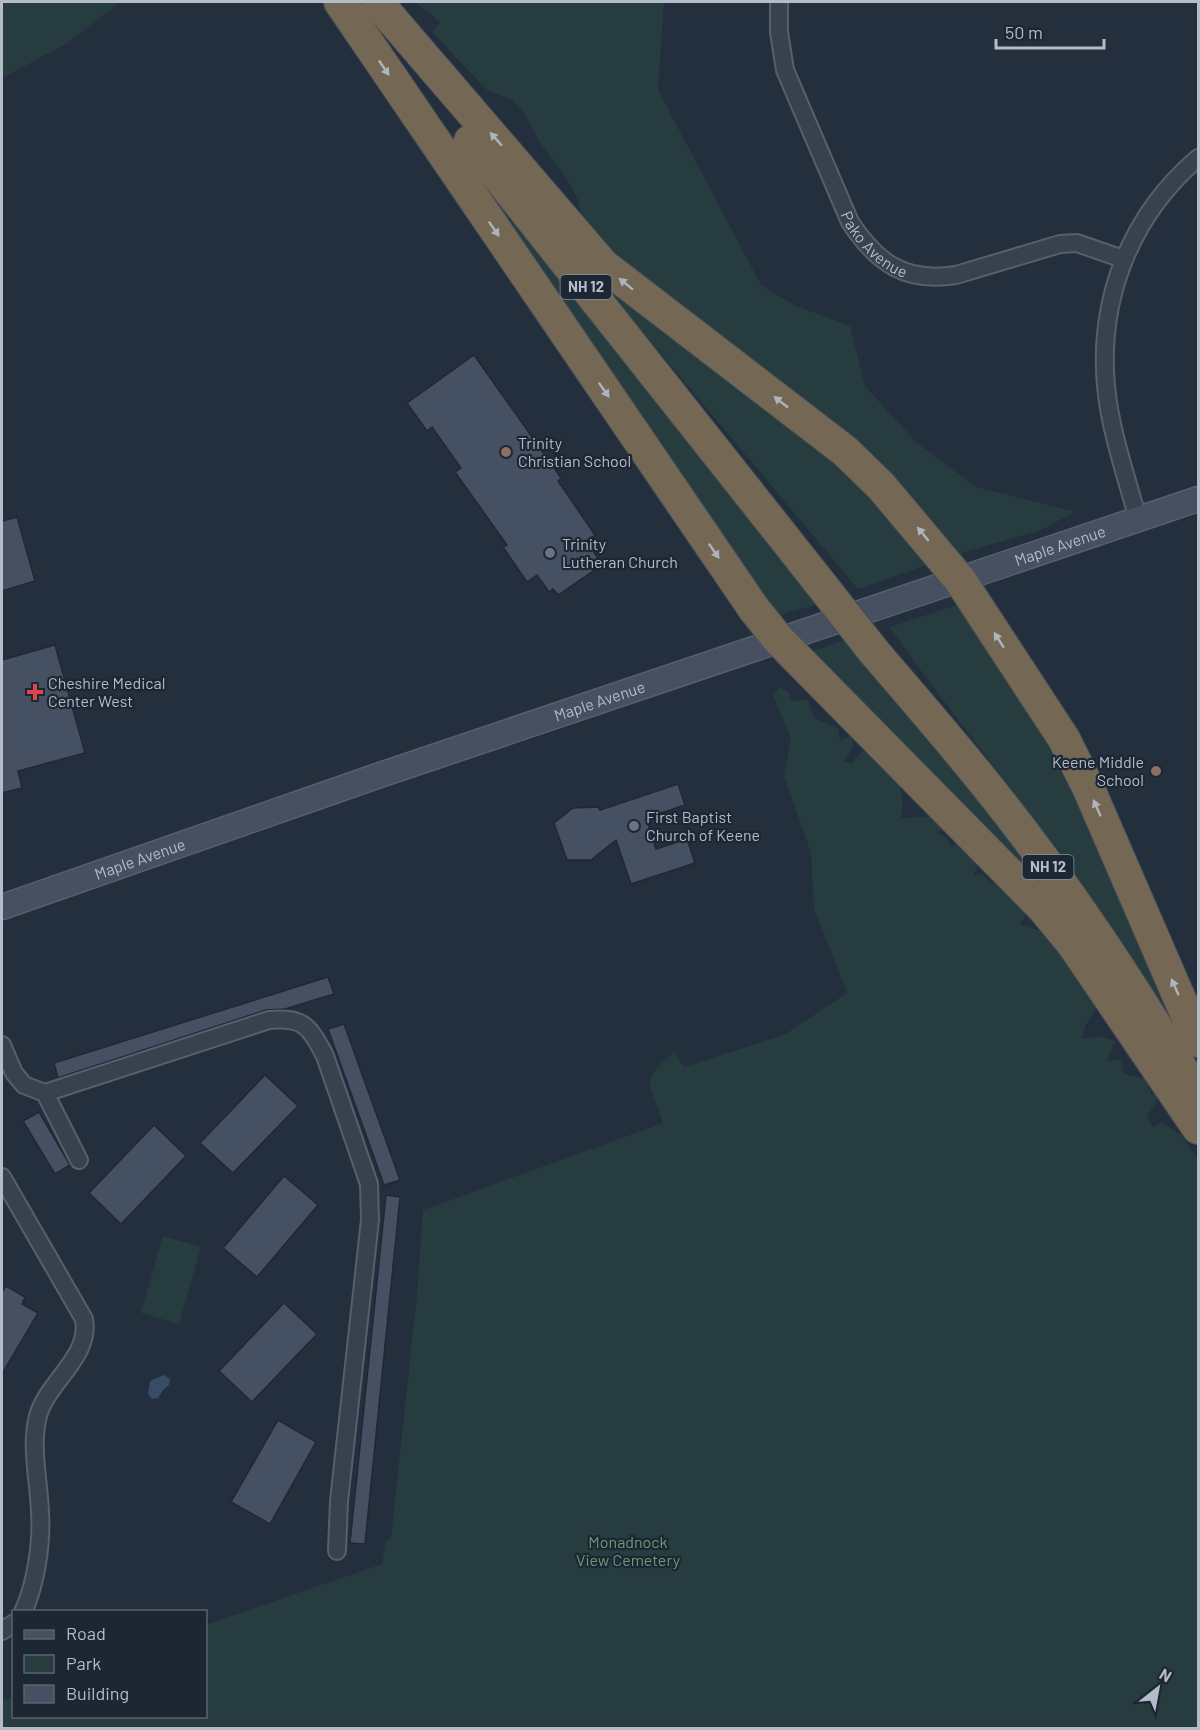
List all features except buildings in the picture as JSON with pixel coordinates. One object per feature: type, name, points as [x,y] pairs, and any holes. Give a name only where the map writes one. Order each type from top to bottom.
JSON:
[{"type":"highway","points":[[340,2],[695,524],[779,640],[1042,908],[1072,944],[1198,1128]]},
{"type":"highway","name":"NH 12","points":[[360,2],[812,573],[987,786],[1048,867],[1139,1000],[1198,1096]]},
{"type":"highway","points":[[377,2],[603,265],[845,451],[895,501],[960,580],[1064,739],[1088,787],[1198,1041]]},
{"type":"street","name":"Pako Avenue","points":[[780,2],[779,32],[785,70],[793,94],[850,222],[862,240],[880,259],[900,271],[920,277],[938,278],[956,275],[1060,244],[1077,243],[1123,259]]},
{"type":"street","points":[[1137,519],[1112,418],[1106,377],[1104,346],[1113,286],[1137,231],[1162,196],[1198,158]]},
{"type":"street","name":"Maple Avenue","points":[[2,907],[380,775],[1198,499]]},
{"type":"street","points":[[45,1094],[269,1020],[297,1021],[304,1024],[314,1037],[325,1056],[369,1184],[370,1220],[339,1501],[337,1551]]},
{"type":"street","points":[[2,1045],[14,1073],[24,1085],[45,1094],[79,1160]]},
{"type":"street","points":[[2,1177],[84,1319],[86,1330],[84,1339],[71,1363],[39,1413],[35,1429],[40,1521],[33,1576],[23,1610]]},
{"type":"green space","points":[[2,2],[120,2],[68,43],[2,78]]},
{"type":"green space","points":[[415,2],[664,2],[658,90],[761,285],[796,306],[850,326],[865,386],[916,442],[976,487],[1075,512],[1041,530],[951,556],[618,266],[582,217],[579,202],[566,178],[539,141],[526,115],[512,100],[487,90],[432,32],[440,22]]},
{"type":"green space","points":[[471,168],[822,603],[769,618]]},
{"type":"green space","points":[[573,249],[836,457],[935,562],[858,589]]},
{"type":"green space","points":[[966,602],[1053,746],[1185,1040],[1159,1007],[1092,900],[889,627]]},
{"type":"green space","points":[[851,638],[975,790],[1085,947],[805,654]]},
{"type":"green space","name":"Monadnock View Cemetery","points":[[780,688],[790,693],[791,701],[808,700],[814,718],[838,728],[840,741],[852,735],[853,748],[844,761],[852,763],[864,750],[883,762],[900,785],[901,818],[942,816],[947,825],[937,832],[949,840],[950,847],[960,843],[977,852],[978,865],[972,877],[981,874],[1029,911],[1020,924],[1046,933],[1097,1006],[1085,1026],[1082,1039],[1099,1036],[1115,1041],[1107,1061],[1121,1059],[1123,1072],[1130,1076],[1146,1078],[1151,1094],[1162,1091],[1147,1117],[1153,1127],[1162,1122],[1181,1135],[1198,1159],[1198,1728],[2,1728],[2,1701],[12,1697],[12,1718],[207,1718],[207,1625],[382,1564],[386,1540],[391,1538],[417,1294],[423,1210],[663,1123],[650,1084],[655,1071],[674,1052],[684,1067],[784,1035],[847,993],[814,908],[811,853],[784,776],[791,738],[773,695]]},
{"type":"green space","points":[[163,1236],[201,1247],[179,1324],[141,1313]]},
{"type":"water","points":[[164,1375],[170,1379],[169,1385],[158,1398],[152,1399],[148,1394],[150,1381]]},
{"type":"place","name":"Trinity Christian School","points":[[506,452]]},
{"type":"place","name":"Trinity Lutheran Church","points":[[550,553]]},
{"type":"place","name":"Cheshire Medical Center West","points":[[35,692]]},
{"type":"place","name":"Keene Middle School","points":[[1156,771]]},
{"type":"place","name":"First Baptist Church of Keene","points":[[634,826]]}]
